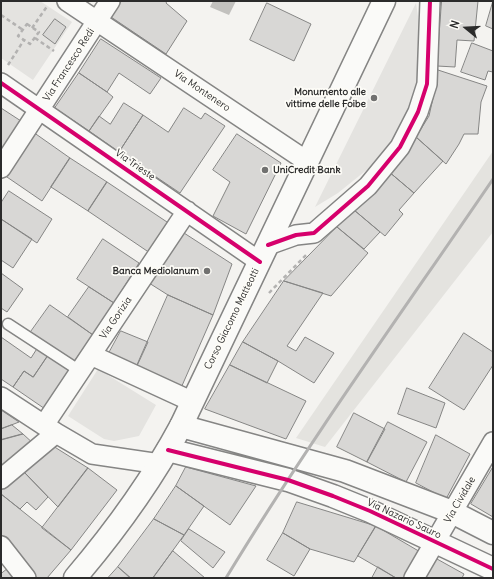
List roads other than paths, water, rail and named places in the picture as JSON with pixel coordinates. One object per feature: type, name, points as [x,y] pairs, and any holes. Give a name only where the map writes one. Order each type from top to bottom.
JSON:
[{"type":"street","name":"Via Montenero","points":[[67,1],[308,162]]},
{"type":"street","name":"Via Francesco Redi","points":[[1,168],[110,1]]},
{"type":"street","name":"Corso Giacomo Matteotti","points":[[75,578],[105,542],[164,457],[181,426],[384,1]]},
{"type":"street","points":[[264,253],[296,235],[314,233],[368,186],[400,147],[418,112],[428,84],[430,1]]},
{"type":"street","name":"Via Trieste","points":[[3,76],[40,109],[187,211],[264,253]]},
{"type":"street","name":"Via Gorizia","points":[[1,480],[50,429],[80,371],[187,211]]},
{"type":"street","points":[[91,355],[193,402]]},
{"type":"street","points":[[1,397],[92,454],[164,457]]},
{"type":"street","name":"Via Nazario Sauro","points":[[181,426],[345,471],[452,512],[493,533]]},
{"type":"street","name":"Via Cividale","points":[[414,578],[493,442]]},
{"type":"street","name":"Via Nazario Sauro","points":[[164,457],[288,480],[370,511],[493,569]]},
{"type":"street","points":[[1,546],[26,578]]},
{"type":"lane","points":[[8,324],[80,371]]},
{"type":"railway","points":[[226,578],[323,426],[493,179]]},
{"type":"place","name":"Monumento alle vittime delle Foibe","points":[[374,98]]},
{"type":"place","name":"UniCredit Bank","points":[[265,170]]},
{"type":"place","name":"Banca Mediolanum","points":[[207,271]]}]
